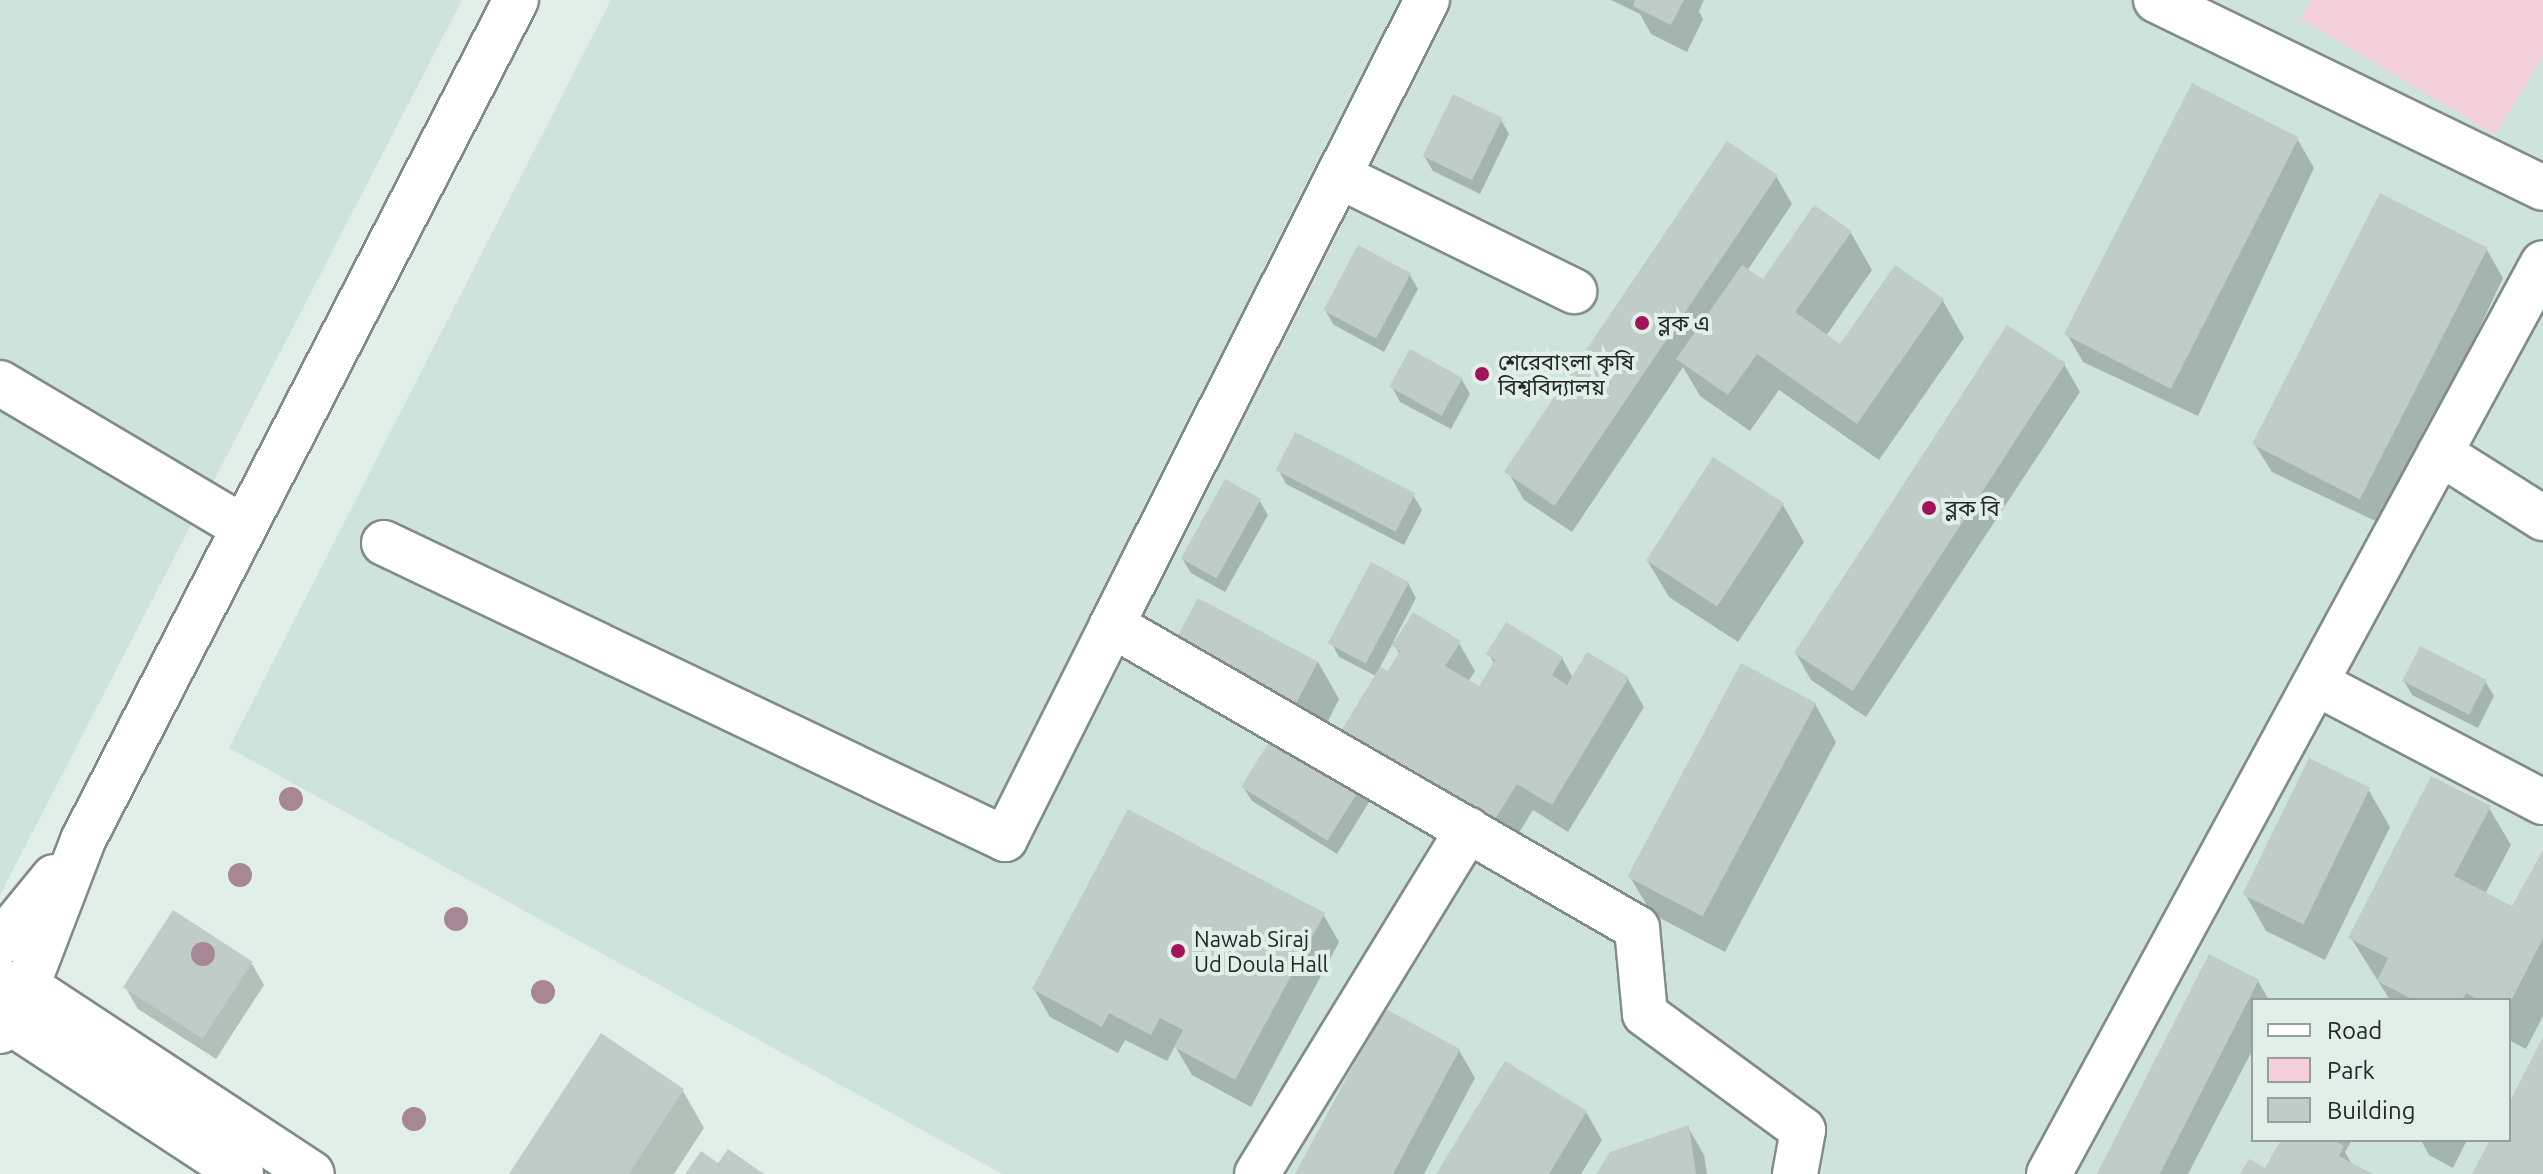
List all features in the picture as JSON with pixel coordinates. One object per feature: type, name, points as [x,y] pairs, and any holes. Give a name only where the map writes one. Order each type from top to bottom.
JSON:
[{"type":"street","points":[[7,1006],[83,840],[516,0]]},
{"type":"street","points":[[384,543],[1005,839],[1427,0]]},
{"type":"street","points":[[2156,0],[2215,13],[2543,188]]},
{"type":"street","points":[[1339,176],[1574,291]]},
{"type":"street","points":[[2049,1174],[2543,263]]},
{"type":"street","points":[[0,383],[243,527]]},
{"type":"street","points":[[2440,453],[2543,518]]},
{"type":"street","points":[[1112,625],[1637,928],[1645,1014],[1803,1130],[1795,1174]]},
{"type":"street","points":[[2316,683],[2543,802]]},
{"type":"street","points":[[1257,1174],[1468,830]]},
{"type":"street","points":[[0,943],[83,840]]},
{"type":"street","points":[[7,1006],[241,1174]]},
{"type":"street","points":[[7,1006],[312,1174]]},
{"type":"shaded area","points":[[0,0],[462,0],[0,895]]},
{"type":"shaded area","name":"শেরেবাংলা কৃষি বিশ্ববিদ্যালয়","points":[[611,0],[2543,0],[2543,1174],[1002,1174],[229,748]]},
{"type":"green space","points":[[2311,0],[2543,0],[2543,56],[2495,135],[2300,18]]},
{"type":"building","points":[[1635,0],[1684,0],[1671,25],[1633,6]]},
{"type":"building","points":[[2192,83],[2299,137],[2171,389],[2064,334]]},
{"type":"building","points":[[1453,94],[1502,118],[1472,180],[1423,156]]},
{"type":"building","name":"ব্লক এ","points":[[1727,141],[1778,175],[1554,506],[1504,472]]},
{"type":"building","points":[[2380,193],[2488,248],[2360,499],[2252,444]]},
{"type":"building","points":[[1814,205],[1852,231],[1795,312],[1840,344],[1895,265],[1944,299],[1857,424],[1757,354],[1728,395],[1676,359],[1742,265],[1763,279]]},
{"type":"building","points":[[1358,245],[1411,273],[1376,339],[1323,310]]},
{"type":"building","name":"ব্লক বি","points":[[2007,325],[2066,363],[1853,691],[1794,653]]},
{"type":"building","points":[[1410,349],[1462,378],[1442,416],[1389,387]]},
{"type":"building","points":[[1295,432],[1415,493],[1396,532],[1275,470]]},
{"type":"building","points":[[1713,457],[1784,503],[1717,606],[1646,560]]},
{"type":"building","points":[[1225,479],[1261,499],[1217,578],[1181,559]]},
{"type":"building","points":[[1371,562],[1409,582],[1366,663],[1328,643]]},
{"type":"building","points":[[1198,598],[1318,662],[1294,708],[1174,644]]},
{"type":"building","points":[[1413,612],[1461,641],[1445,666],[1479,686],[1495,660],[1486,654],[1506,622],[1563,657],[1552,675],[1567,685],[1587,652],[1629,677],[1552,805],[1517,784],[1490,827],[1338,736],[1380,667],[1388,671],[1400,651],[1392,646]]},
{"type":"building","points":[[2420,646],[2487,680],[2469,715],[2402,681]]},
{"type":"building","points":[[1741,663],[1816,703],[1702,917],[1627,877]]},
{"type":"building","points":[[1277,729],[1364,783],[1327,841],[1241,787]]},
{"type":"building","points":[[2309,758],[2370,788],[2303,924],[2242,895]]},
{"type":"building","points":[[2431,776],[2491,806],[2454,876],[2512,906],[2543,850],[2543,938],[2511,1001],[2511,998],[2475,998],[2466,993],[2463,998],[2410,998],[2377,981],[2388,958],[2348,938]]},
{"type":"building","name":"Nawab Siraj Ud Doula Hall","points":[[1128,809],[1325,913],[1235,1080],[1174,1047],[1183,1030],[1160,1018],[1151,1035],[1109,1013],[1102,1027],[1032,989]]},
{"type":"building","points":[[173,910],[253,962],[203,1039],[123,987]]},
{"type":"building","points":[[2209,954],[2259,979],[2160,1174],[2097,1174]]},
{"type":"building","points":[[1384,1008],[1460,1049],[1393,1174],[1295,1174]]},
{"type":"building","points":[[601,1033],[684,1089],[629,1174],[509,1174]]},
{"type":"building","points":[[2543,1037],[2543,1174],[2472,1174],[2489,1142],[2511,1142],[2511,1099]]},
{"type":"building","points":[[1505,1061],[1587,1111],[1549,1174],[1436,1174]]},
{"type":"building","points":[[1689,1125],[1696,1174],[1596,1174],[1610,1152]]},
{"type":"building","points":[[2280,1142],[2337,1142],[2344,1146],[2339,1156],[2373,1174],[2240,1174],[2249,1159],[2265,1168]]},
{"type":"building","points":[[728,1149],[764,1174],[685,1174],[701,1151],[718,1163]]},
{"type":"place","name":"ব্লক এ","points":[[1642,323]]},
{"type":"place","name":"শেরেবাংলা কৃষি বিশ্ববিদ্যালয়","points":[[1482,374]]},
{"type":"place","name":"ব্লক বি","points":[[1929,508]]},
{"type":"place","name":"Nawab Siraj Ud Doula Hall","points":[[1178,951]]}]
